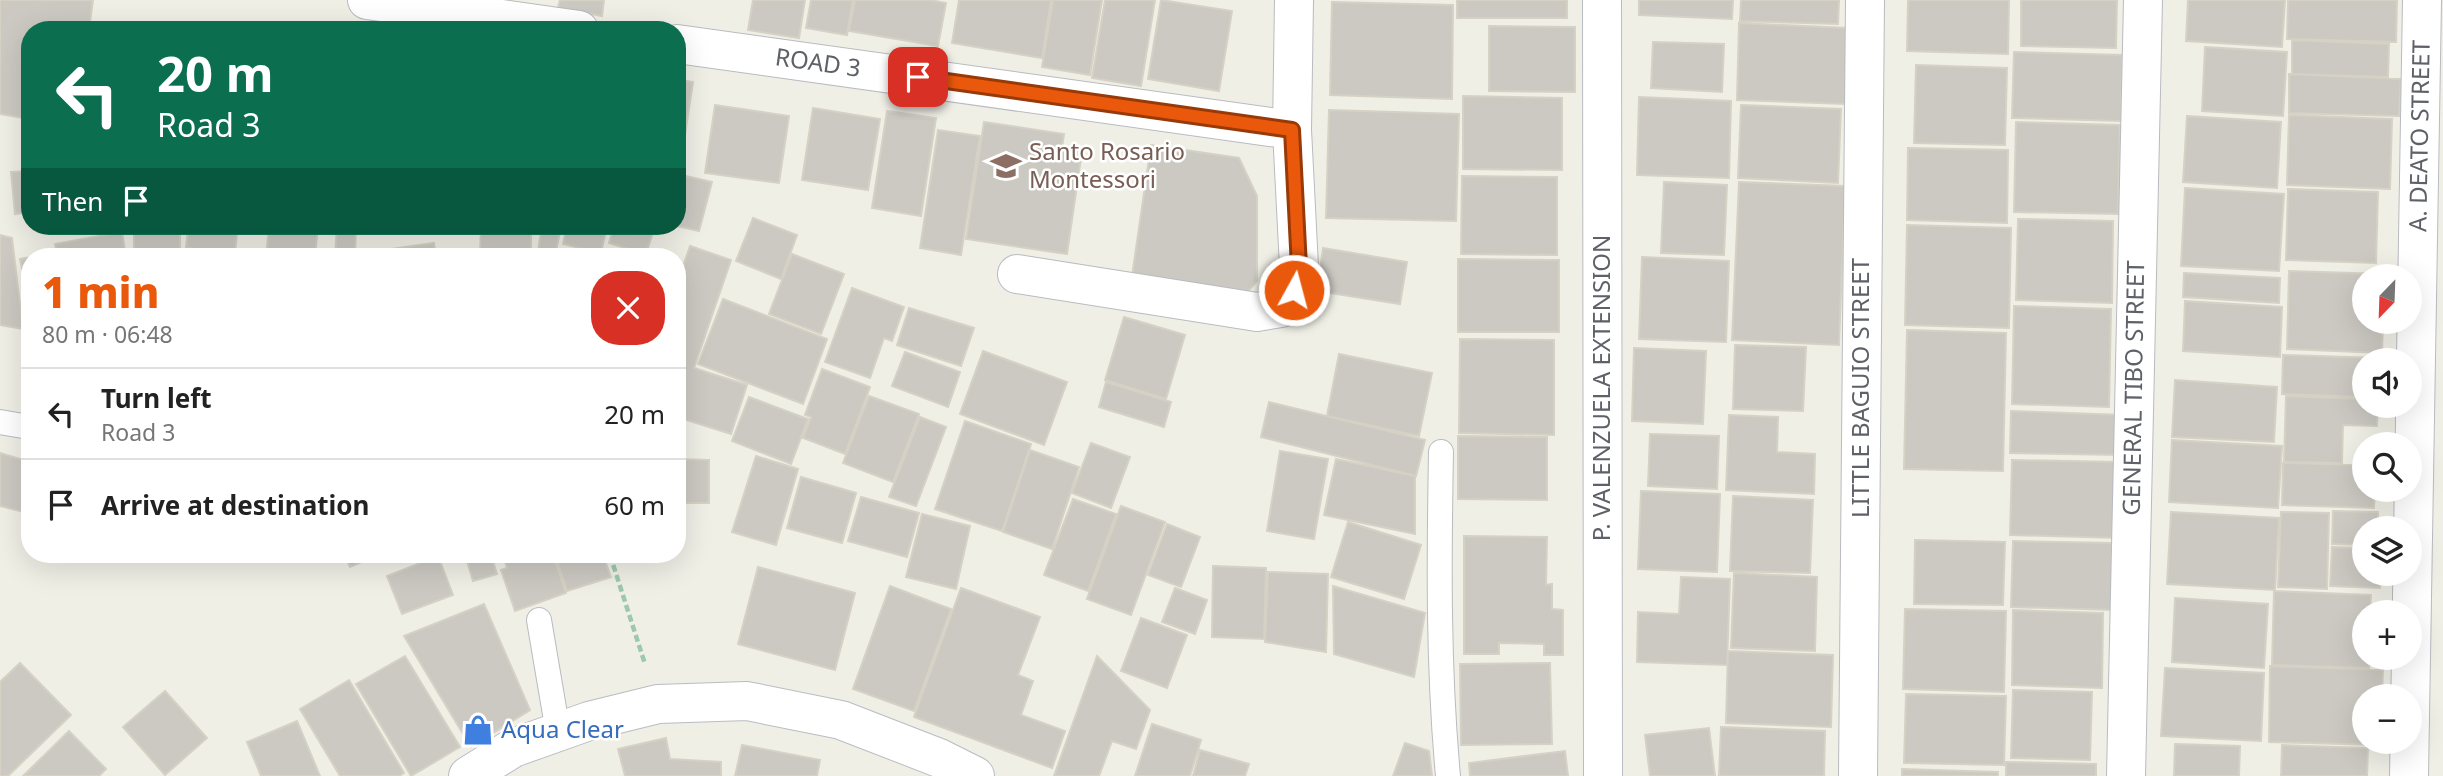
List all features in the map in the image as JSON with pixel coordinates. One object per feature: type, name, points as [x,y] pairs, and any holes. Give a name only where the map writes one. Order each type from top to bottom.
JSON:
[{"type":"street","points":[[368,0],[516,21]]},
{"type":"street","points":[[1017,274],[1257,312],[1281,308],[1294,290],[1299,267],[1292,130],[1294,0]]},
{"type":"street","name":"P. VALENZUELA EXTENSION","points":[[1602,0],[1603,776]]},
{"type":"street","name":"LITTLE BAGUIO STREET","points":[[1858,776],[1865,0]]},
{"type":"street","name":"GENERAL TIBO STREET","points":[[2126,776],[2143,0]]},
{"type":"street","name":"A. DEATO STREET","points":[[2409,776],[2422,0]]},
{"type":"street","name":"ROAD 3","points":[[686,45],[1292,130]]},
{"type":"street","points":[[468,776],[513,748],[589,721],[658,704],[747,701],[841,719],[939,758],[975,776]]},
{"type":"lane","points":[[1441,452],[1438,627],[1441,707],[1448,776]]},
{"type":"lane","points":[[539,620],[558,732]]},
{"type":"path","points":[[613,563],[658,704]]},
{"type":"building","points":[[0,0],[93,0],[90,21],[21,21],[21,118],[0,114]]},
{"type":"building","points":[[560,0],[604,0],[602,16],[558,8]]},
{"type":"building","points":[[753,0],[805,0],[799,38],[748,30]]},
{"type":"building","points":[[811,0],[853,0],[847,35],[806,28]]},
{"type":"building","points":[[855,0],[930,0],[946,3],[938,46],[849,31]]},
{"type":"building","points":[[959,0],[1051,0],[1042,58],[952,43]]},
{"type":"building","points":[[1053,0],[1102,0],[1090,75],[1042,67]]},
{"type":"building","points":[[1105,0],[1155,0],[1141,86],[1092,78]]},
{"type":"building","points":[[1161,0],[1232,11],[1219,91],[1148,79]]},
{"type":"building","points":[[1457,0],[1567,0],[1567,18],[1457,18]]},
{"type":"building","points":[[1639,0],[1733,0],[1732,19],[1639,15]]},
{"type":"building","points":[[1741,0],[1839,0],[1838,24],[1740,21]]},
{"type":"building","points":[[1908,0],[2009,0],[2008,54],[1907,51]]},
{"type":"building","points":[[2021,0],[2117,0],[2116,48],[2021,46]]},
{"type":"building","points":[[2188,0],[2285,0],[2282,47],[2186,41]]},
{"type":"building","points":[[2288,0],[2397,0],[2396,42],[2287,39]]},
{"type":"building","points":[[1332,2],[1453,5],[1452,99],[1330,95]]},
{"type":"building","points":[[1739,23],[1847,28],[1845,104],[1737,100]]},
{"type":"building","points":[[1489,26],[1575,27],[1575,92],[1489,91]]},
{"type":"building","points":[[2292,40],[2389,44],[2388,77],[2292,74]]},
{"type":"building","points":[[1653,42],[1724,44],[1722,92],[1651,88]]},
{"type":"building","points":[[2205,47],[2287,52],[2283,116],[2202,111]]},
{"type":"building","points":[[2014,52],[2122,55],[2121,121],[2012,118]]},
{"type":"building","points":[[1916,65],[2007,68],[2005,145],[1914,143]]},
{"type":"building","points":[[2289,74],[2401,79],[2399,116],[2289,113]]},
{"type":"building","points":[[686,81],[693,82],[686,128]]},
{"type":"building","points":[[1463,96],[1562,98],[1562,170],[1463,169]]},
{"type":"building","points":[[1639,97],[1731,101],[1729,178],[1637,175]]},
{"type":"building","points":[[715,105],[789,116],[779,183],[705,173]]},
{"type":"building","points":[[1741,105],[1841,109],[1838,183],[1738,178]]},
{"type":"building","points":[[813,108],[880,119],[868,190],[802,180]]},
{"type":"building","points":[[1329,110],[1459,114],[1456,221],[1326,218]]},
{"type":"building","points":[[887,111],[936,118],[921,216],[872,208]]},
{"type":"building","points":[[2289,115],[2392,119],[2390,189],[2287,185]]},
{"type":"building","points":[[2187,116],[2281,122],[2277,188],[2183,182]]},
{"type":"building","points":[[984,122],[1064,134],[1062,148],[1082,151],[1067,254],[966,239]]},
{"type":"building","points":[[2016,122],[2120,125],[2118,214],[2014,212]]},
{"type":"building","points":[[938,130],[980,136],[961,255],[920,248]]},
{"type":"building","points":[[1151,145],[1239,158],[1257,196],[1257,281],[1241,300],[1131,283]]},
{"type":"building","points":[[1908,148],[2008,150],[2007,223],[1907,220]]},
{"type":"building","points":[[21,171],[21,213],[15,214],[11,172]]},
{"type":"building","points":[[686,176],[712,182],[699,231],[686,228]]},
{"type":"building","points":[[1462,176],[1557,177],[1557,255],[1461,254]]},
{"type":"building","points":[[1664,182],[1727,185],[1724,255],[1661,253]]},
{"type":"building","points":[[1739,182],[1845,186],[1839,345],[1732,340]]},
{"type":"building","points":[[2185,188],[2284,194],[2279,271],[2181,266]]},
{"type":"building","points":[[2288,189],[2378,192],[2376,263],[2286,260]]},
{"type":"building","points":[[753,218],[797,235],[781,279],[736,261]]},
{"type":"building","points":[[2018,219],[2113,221],[2112,303],[2016,300]]},
{"type":"building","points":[[1907,225],[2011,228],[2009,328],[1905,325]]},
{"type":"building","points":[[0,235],[12,238],[21,329],[0,325]]},
{"type":"building","points":[[105,235],[122,235],[125,248],[56,248],[55,244]]},
{"type":"building","points":[[134,235],[180,235],[180,248],[134,248]]},
{"type":"building","points":[[187,235],[237,235],[235,248],[186,248]]},
{"type":"building","points":[[268,235],[317,235],[316,248],[267,248]]},
{"type":"building","points":[[336,235],[356,235],[355,248],[336,248]]},
{"type":"building","points":[[481,235],[531,235],[531,248],[480,248]]},
{"type":"building","points":[[541,235],[559,235],[557,248],[538,248]]},
{"type":"building","points":[[565,235],[605,235],[602,248],[580,248],[563,244]]},
{"type":"building","points":[[611,235],[652,235],[648,248],[626,248],[609,243]]},
{"type":"building","points":[[434,243],[435,248],[398,248]]},
{"type":"building","points":[[690,246],[731,260],[694,368],[747,385],[731,434],[686,420],[686,258]]},
{"type":"building","points":[[1323,248],[1407,262],[1400,304],[1317,291]]},
{"type":"building","points":[[792,254],[844,274],[821,334],[769,314]]},
{"type":"building","points":[[1642,257],[1729,261],[1726,342],[1639,339]]},
{"type":"building","points":[[1458,259],[1559,260],[1559,332],[1458,332]]},
{"type":"building","points":[[2289,271],[2352,273],[2352,334],[2383,334],[2382,348],[2352,348],[2352,352],[2287,349]]},
{"type":"building","points":[[2184,273],[2280,278],[2279,303],[2183,297]]},
{"type":"building","points":[[852,288],[904,307],[892,341],[884,338],[870,378],[825,362]]},
{"type":"building","points":[[723,299],[827,339],[803,404],[698,364]]},
{"type":"building","points":[[2185,301],[2282,307],[2280,357],[2183,351]]},
{"type":"building","points":[[2014,306],[2111,309],[2109,407],[2012,404]]},
{"type":"building","points":[[909,308],[974,328],[961,366],[897,345]]},
{"type":"building","points":[[1124,317],[1185,335],[1166,399],[1105,380]]},
{"type":"building","points":[[1907,330],[2006,333],[2003,471],[1904,469]]},
{"type":"building","points":[[1460,339],[1554,340],[1554,435],[1459,433]]},
{"type":"building","points":[[1735,345],[1806,347],[1803,411],[1733,409]]},
{"type":"building","points":[[1634,348],[1706,351],[1703,424],[1632,421]]},
{"type":"building","points":[[983,351],[1067,382],[1044,445],[960,414]]},
{"type":"building","points":[[905,352],[960,372],[948,407],[892,386]]},
{"type":"building","points":[[1339,354],[1432,373],[1419,436],[1327,416]]},
{"type":"building","points":[[2283,355],[2352,357],[2352,397],[2282,394]]},
{"type":"building","points":[[822,369],[870,387],[845,454],[803,438],[811,417],[805,415]]},
{"type":"building","points":[[2175,380],[2277,387],[2274,442],[2172,437]]},
{"type":"building","points":[[1106,382],[1171,402],[1164,427],[1099,407]]},
{"type":"building","points":[[869,396],[919,414],[893,482],[843,463]]},
{"type":"building","points":[[2286,396],[2352,399],[2352,418],[2377,418],[2377,426],[2343,425],[2342,463],[2284,462]]},
{"type":"building","points":[[749,397],[808,419],[791,464],[732,441]]},
{"type":"building","points":[[1269,402],[1425,440],[1416,476],[1261,437]]},
{"type":"building","points":[[2011,411],[2124,415],[2123,455],[2010,453]]},
{"type":"building","points":[[1729,415],[1778,417],[1777,452],[1815,454],[1814,494],[1726,490]]},
{"type":"building","points":[[920,417],[946,427],[916,506],[889,497]]},
{"type":"building","points":[[965,421],[1031,444],[1002,531],[935,509]]},
{"type":"building","points":[[1650,434],[1719,436],[1717,489],[1648,486]]},
{"type":"building","points":[[1458,436],[1547,437],[1547,500],[1458,499]]},
{"type":"building","points":[[2172,440],[2282,446],[2278,508],[2169,502]]},
{"type":"building","points":[[1091,443],[1130,457],[1111,508],[1072,493]]},
{"type":"building","points":[[1030,450],[1079,467],[1052,549],[1003,532]]},
{"type":"building","points":[[1280,451],[1328,459],[1314,539],[1267,531]]},
{"type":"building","points":[[0,453],[21,459],[21,511],[0,506]]},
{"type":"building","points":[[756,456],[798,469],[776,545],[732,532]]},
{"type":"building","points":[[686,459],[709,460],[709,503],[686,503]]},
{"type":"building","points":[[1336,459],[1415,476],[1415,534],[1324,515]]},
{"type":"building","points":[[2012,460],[2119,462],[2118,538],[2010,535]]},
{"type":"building","points":[[2283,463],[2352,465],[2352,502],[2374,502],[2374,508],[2282,505]]},
{"type":"building","points":[[801,477],[856,493],[842,543],[787,528]]},
{"type":"building","points":[[1641,491],[1720,494],[1717,572],[1638,569]]},
{"type":"building","points":[[1733,496],[1813,500],[1810,573],[1730,571]]},
{"type":"building","points":[[861,497],[919,513],[907,557],[848,541]]},
{"type":"building","points":[[1073,499],[1116,514],[1088,591],[1044,575]]},
{"type":"building","points":[[1121,506],[1165,522],[1131,615],[1087,599]]},
{"type":"building","points":[[2333,511],[2378,512],[2378,516],[2352,516],[2352,545],[2332,544]]},
{"type":"building","points":[[2171,512],[2279,518],[2275,590],[2167,584]]},
{"type":"building","points":[[2281,512],[2329,513],[2327,589],[2278,587]]},
{"type":"building","points":[[922,514],[970,526],[956,589],[906,577]]},
{"type":"building","points":[[1348,522],[1421,545],[1404,599],[1331,577]]},
{"type":"building","points":[[1167,524],[1200,537],[1181,587],[1148,575]]},
{"type":"building","points":[[1464,536],[1547,537],[1546,585],[1552,584],[1552,609],[1563,610],[1563,655],[1544,655],[1544,644],[1499,643],[1499,654],[1464,654]]},
{"type":"building","points":[[1915,540],[2005,542],[2003,605],[1914,604]]},
{"type":"building","points":[[2013,541],[2114,543],[2113,610],[2011,607]]},
{"type":"building","points":[[2332,547],[2352,548],[2352,586],[2380,588],[2330,586]]},
{"type":"building","points":[[420,563],[441,563],[453,595],[402,614],[387,576]]},
{"type":"building","points":[[468,563],[494,563],[497,574],[473,581]]},
{"type":"building","points":[[505,563],[556,563],[566,593],[515,611],[501,570],[507,568]]},
{"type":"building","points":[[558,563],[606,563],[611,577],[567,591]]},
{"type":"building","points":[[1213,566],[1266,568],[1264,639],[1212,637]]},
{"type":"building","points":[[758,567],[855,593],[835,670],[738,644]]},
{"type":"building","points":[[1268,572],[1328,574],[1326,652],[1265,642]]},
{"type":"building","points":[[1734,573],[1817,577],[1815,651],[1731,648]]},
{"type":"building","points":[[1681,577],[1730,579],[1727,665],[1637,662],[1638,612],[1679,614]]},
{"type":"building","points":[[890,586],[951,609],[914,711],[853,689]]},
{"type":"building","points":[[1333,586],[1425,613],[1414,677],[1334,654]]},
{"type":"building","points":[[961,588],[1040,617],[1018,675],[1033,681],[1021,715],[1065,731],[1052,768],[914,717]]},
{"type":"building","points":[[1175,588],[1207,600],[1195,634],[1162,622]]},
{"type":"building","points":[[2274,591],[2371,595],[2371,600],[2352,600],[2352,667],[2272,665]]},
{"type":"building","points":[[2175,598],[2268,604],[2264,668],[2172,662]]},
{"type":"building","points":[[484,604],[530,710],[471,747],[404,636]]},
{"type":"building","points":[[1905,609],[2006,611],[2004,692],[1903,689]]},
{"type":"building","points":[[2013,610],[2103,613],[2102,688],[2012,685]]},
{"type":"building","points":[[1141,618],[1187,635],[1167,688],[1121,671]]},
{"type":"building","points":[[1728,651],[1833,655],[1831,727],[1726,723]]},
{"type":"building","points":[[405,656],[460,747],[411,776],[356,684]]},
{"type":"building","points":[[1097,656],[1150,710],[1136,749],[1112,741],[1099,776],[1054,776]]},
{"type":"building","points":[[20,663],[71,715],[8,776],[0,776],[0,682]]},
{"type":"building","points":[[1550,663],[1552,744],[1461,745],[1460,664]]},
{"type":"building","points":[[2270,666],[2383,670],[2382,684],[2352,684],[2352,744],[2269,742]]},
{"type":"building","points":[[2165,668],[2264,673],[2261,741],[2161,736]]},
{"type":"building","points":[[349,680],[404,773],[399,776],[340,776],[300,709]]},
{"type":"building","points":[[2013,690],[2092,692],[2090,760],[2011,758]]},
{"type":"building","points":[[165,691],[207,738],[165,775],[123,727]]},
{"type":"building","points":[[1906,694],[2006,696],[2004,765],[1904,763]]},
{"type":"building","points":[[297,721],[320,776],[261,776],[247,742]]},
{"type":"building","points":[[1152,724],[1201,740],[1190,776],[1135,776]]},
{"type":"building","points":[[1721,727],[1825,731],[1824,776],[1719,776]]},
{"type":"building","points":[[1709,728],[1715,776],[1650,776],[1645,735]]},
{"type":"building","points":[[69,731],[106,769],[99,776],[23,776]]},
{"type":"building","points":[[666,738],[670,759],[721,762],[721,776],[625,776],[618,749]]},
{"type":"building","points":[[1405,743],[1429,751],[1432,776],[1393,776]]},
{"type":"building","points":[[2175,744],[2240,746],[2239,776],[2174,776]]},
{"type":"building","points":[[742,745],[820,760],[817,776],[735,776]]},
{"type":"building","points":[[2282,745],[2352,747],[2352,754],[2368,754],[2367,776],[2281,776]]},
{"type":"building","points":[[1200,750],[1249,764],[1245,776],[1193,776]]},
{"type":"building","points":[[1565,751],[1568,776],[1470,776],[1469,763]]},
{"type":"building","points":[[2006,762],[2096,764],[2096,776],[2006,776]]},
{"type":"building","points":[[1902,769],[1998,772],[1998,776],[1902,776]]},
{"type":"place","name":"Santo Rosario Montessori","points":[[1006,166]]},
{"type":"place","name":"Aqua Clear","points":[[478,730]]},
{"type":"route","points":[[918,77],[1292,130],[1299,267],[1294,290]]}]
